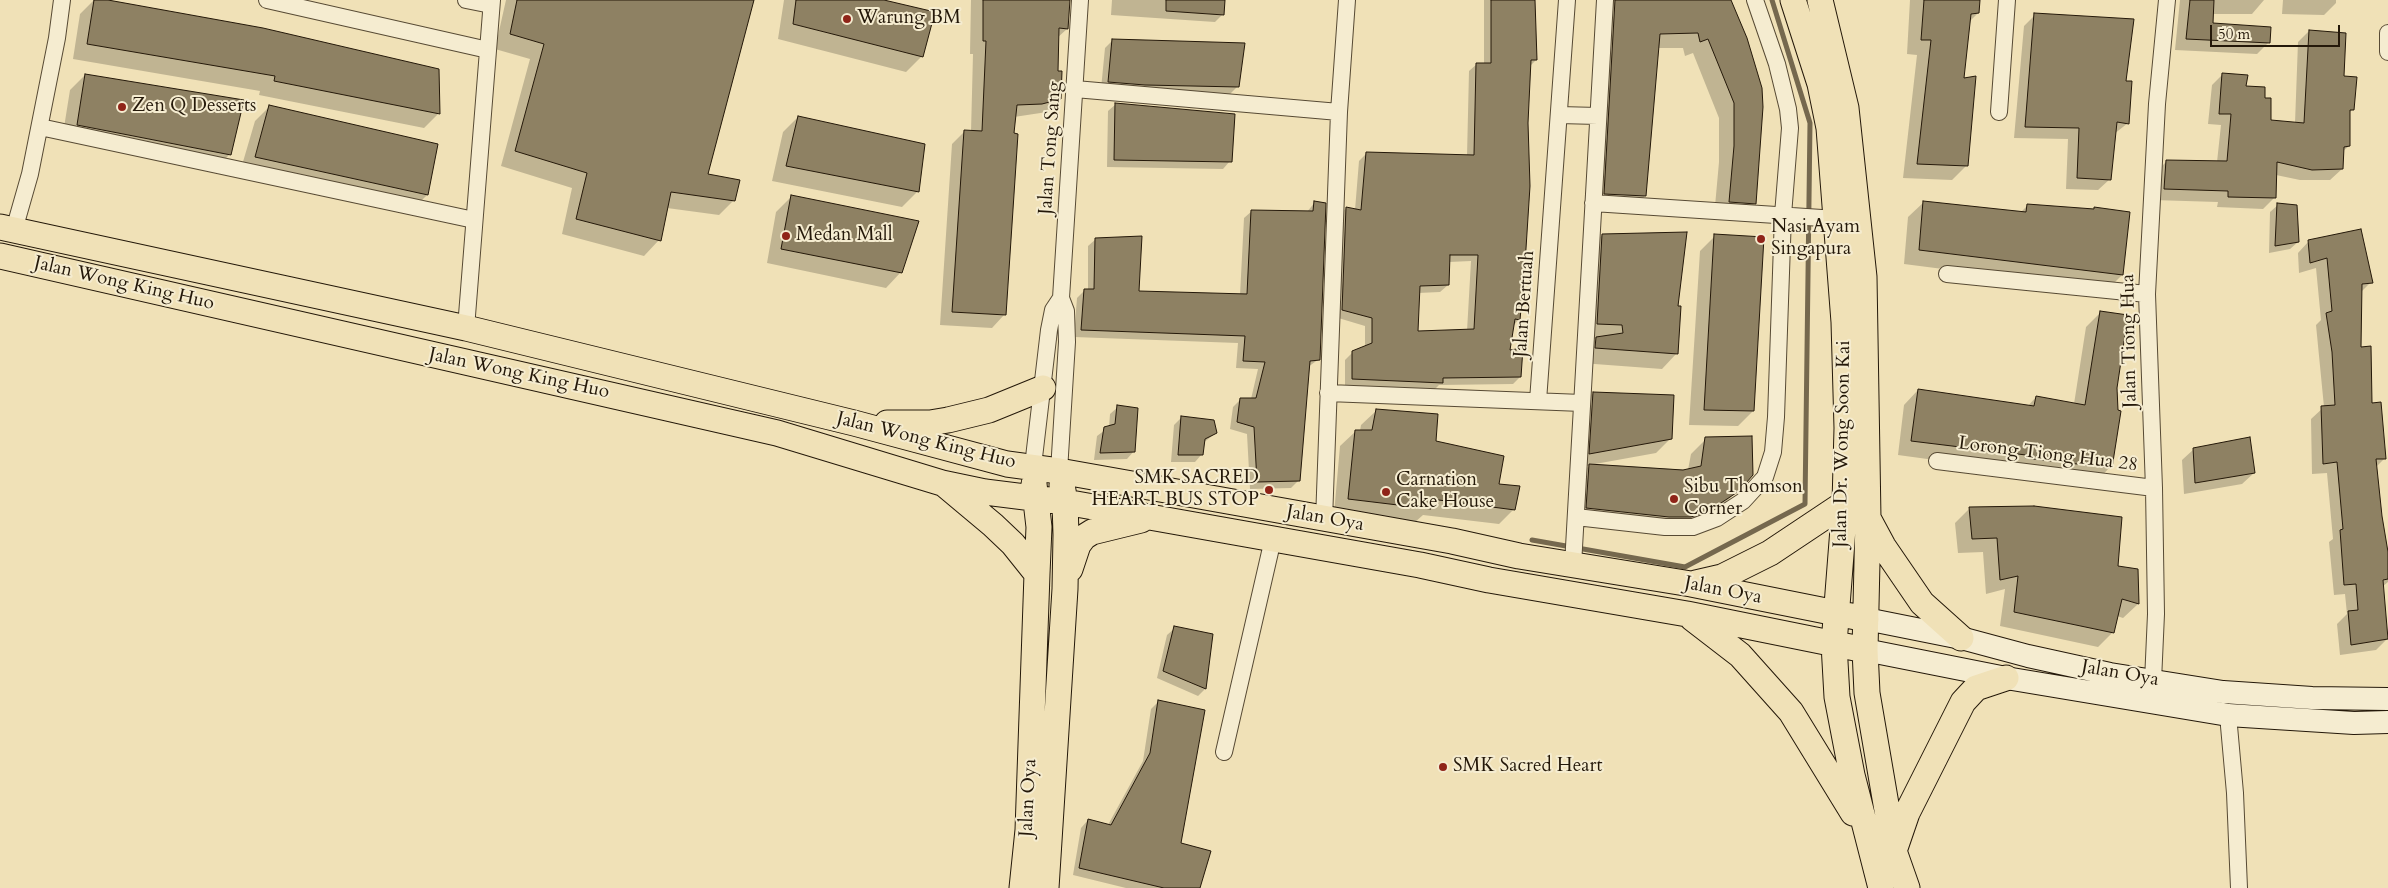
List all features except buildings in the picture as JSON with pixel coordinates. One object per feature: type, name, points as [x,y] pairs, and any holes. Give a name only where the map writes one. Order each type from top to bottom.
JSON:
[{"type":"main road","name":"Jalan Dr. Wong Soon Kai","points":[[1793,0],[1820,84],[1829,128],[1826,218],[1844,322],[1847,428],[1845,504],[1834,644],[1837,697],[1852,775],[1881,888]]},
{"type":"main road","name":"Jalan Dr. Wong Soon Kai","points":[[1820,0],[1846,108],[1856,186],[1864,277],[1868,518],[1865,650],[1867,693],[1894,851],[1907,888]]},
{"type":"main road","name":"Jalan Wong King Huo","points":[[7,228],[466,328],[854,423],[1007,464],[1033,466]]},
{"type":"main road","name":"Jalan Wong King Huo","points":[[0,256],[777,433],[942,483],[1036,498]]},
{"type":"main road","points":[[854,423],[948,420],[989,410],[1043,388]]},
{"type":"main road","name":"Jalan Oya","points":[[1022,888],[1028,830],[1039,527],[1033,466],[1324,520],[1574,551],[1691,584],[1961,638],[2028,656],[2153,681],[2223,692],[2312,698],[2388,699]]},
{"type":"main road","name":"Jalan Oya","points":[[1046,888],[1066,588],[1065,502],[1059,470]]},
{"type":"main road","points":[[942,483],[994,525],[1013,544],[1037,574]]},
{"type":"main road","name":"Jalan Oya","points":[[1036,498],[1687,614],[2006,678],[2228,714],[2354,723],[2388,722]]},
{"type":"main road","points":[[1691,584],[1722,577],[1770,554],[1845,504]]},
{"type":"main road","points":[[1066,588],[1074,554],[1084,537],[1092,532],[1151,518]]},
{"type":"main road","points":[[1868,518],[1883,546],[1922,603],[1961,638]]},
{"type":"main road","points":[[1687,614],[1740,655],[1791,712],[1867,836]]},
{"type":"main road","points":[[1894,851],[1907,813],[1963,702],[1976,688],[2006,678]]},
{"type":"street","points":[[7,228],[30,174],[62,0]]},
{"type":"street","points":[[266,0],[488,50]]},
{"type":"street","points":[[466,0],[491,3],[466,328]]},
{"type":"street","name":"Jalan Tong Sang","points":[[1059,470],[1067,342],[1066,311],[1061,298],[1080,0]]},
{"type":"street","points":[[1324,520],[1339,112],[1347,0]]},
{"type":"street","name":"Jalan Bertuah","points":[[1538,401],[1567,0]]},
{"type":"street","points":[[1574,551],[1605,0]]},
{"type":"street","points":[[1576,517],[1665,527],[1693,527],[1717,518],[1743,501],[1764,477],[1773,452],[1789,216],[1790,128],[1788,109],[1770,41],[1755,0]]},
{"type":"street","points":[[1999,112],[2007,0]]},
{"type":"street","name":"Jalan Tiong Hua","points":[[2153,681],[2156,614],[2154,488],[2147,294],[2157,104],[2167,0]]},
{"type":"street","points":[[2388,33],[2388,52]]},
{"type":"street","points":[[1075,89],[1339,112]]},
{"type":"street","points":[[1559,114],[1598,116]]},
{"type":"street","points":[[40,127],[474,220]]},
{"type":"street","points":[[1594,203],[1826,218]]},
{"type":"street","points":[[1947,274],[2147,294]]},
{"type":"street","name":"Jalan Tong Sang","points":[[1033,466],[1053,310],[1061,298]]},
{"type":"street","points":[[1328,393],[1582,403]]},
{"type":"street","name":"Lorong Tiong Hua 28","points":[[1937,461],[2154,488]]},
{"type":"street","points":[[1224,752],[1273,539]]},
{"type":"street","points":[[2228,714],[2235,793],[2240,888]]},
{"type":"waterway","points":[[1532,540],[1685,567],[1805,504],[1810,123],[1772,0]]},
{"type":"place","name":"Warung BM","points":[[847,19]]},
{"type":"place","name":"Zen Q Desserts","points":[[122,107]]},
{"type":"place","name":"Medan Mall","points":[[786,236]]},
{"type":"place","name":"Nasi Ayam Singapura","points":[[1761,239]]},
{"type":"place","name":"SMK SACRED HEART BUS STOP","points":[[1269,490]]},
{"type":"place","name":"Carnation Cake House","points":[[1386,492]]},
{"type":"place","name":"Sibu Thomson Corner","points":[[1674,499]]},
{"type":"place","name":"SMK Sacred Heart","points":[[1443,767]]}]
